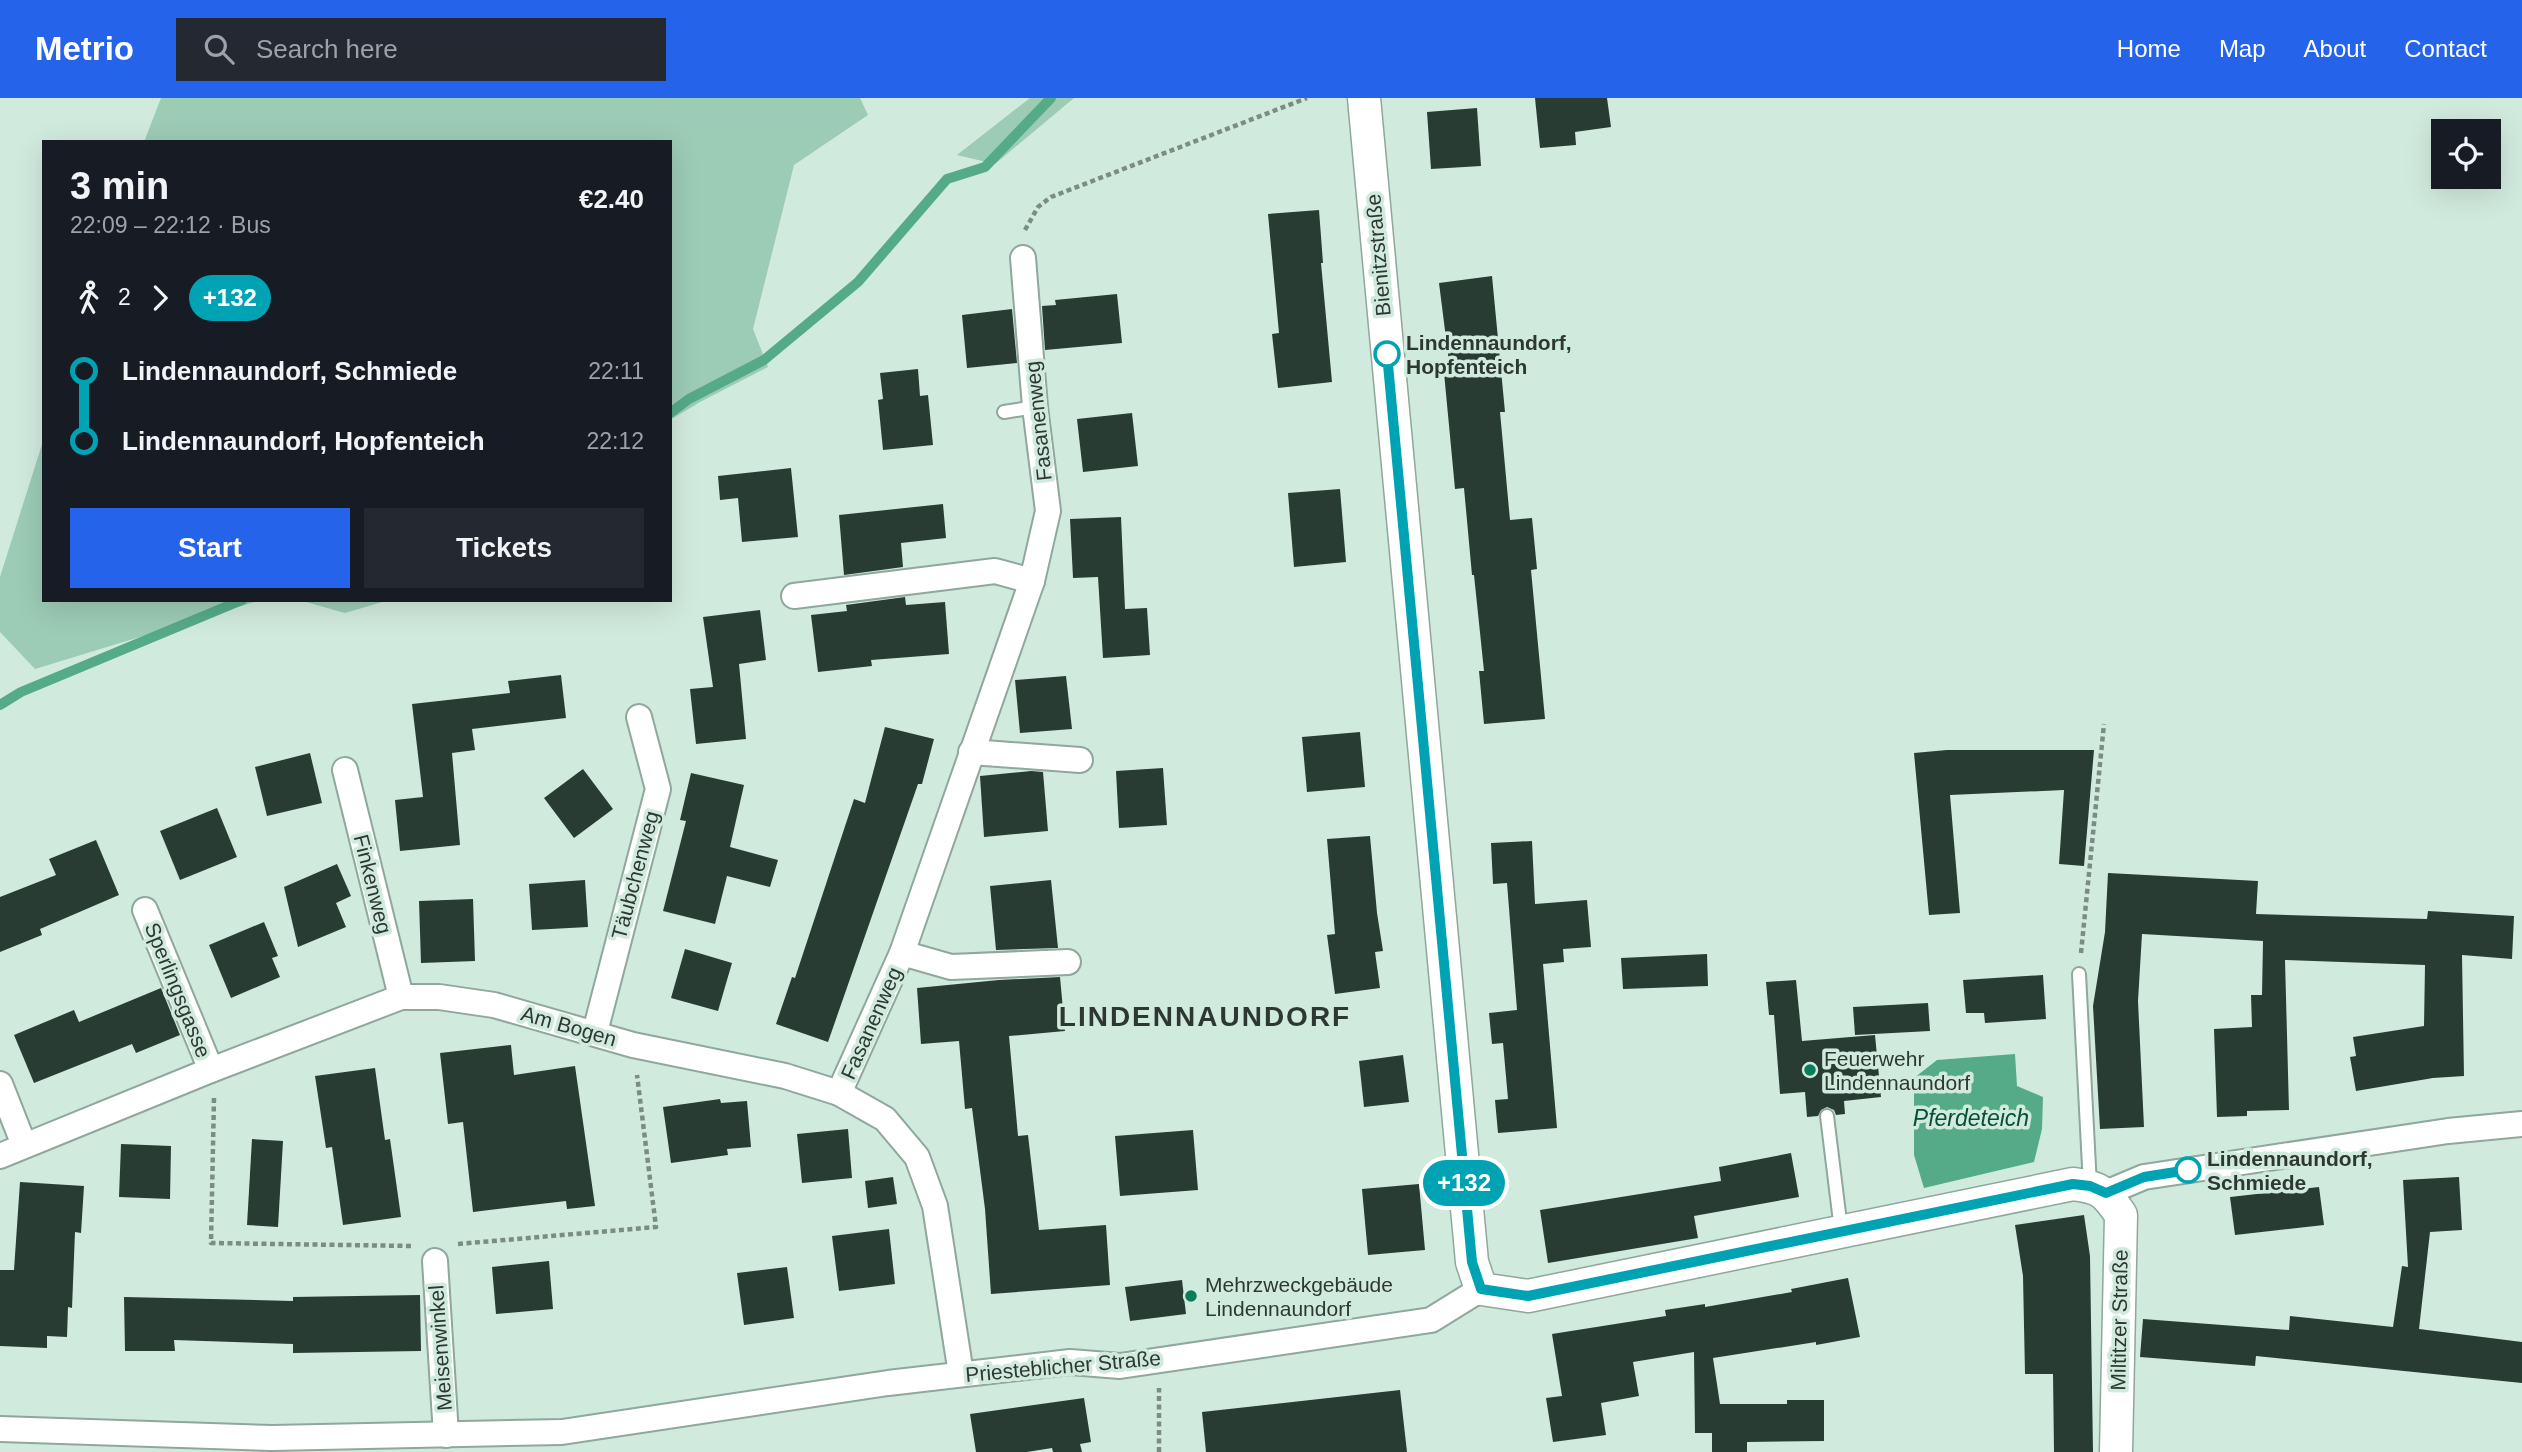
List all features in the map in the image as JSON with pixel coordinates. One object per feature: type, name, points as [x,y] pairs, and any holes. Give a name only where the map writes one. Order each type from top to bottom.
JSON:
[{"type":"street","name":"Bienitzstraße","points":[[1363,98],[1472,1262],[1481,1289]]},
{"type":"street","name":"Fasanenweg","points":[[839,1093],[902,953],[1032,581],[1048,511],[1035,407],[1023,258]]},
{"type":"street","points":[[794,596],[995,571],[1032,581]]},
{"type":"street","name":"Täubchenweg","points":[[594,1032],[658,789],[639,717]]},
{"type":"street","points":[[971,752],[1080,760]]},
{"type":"street","name":"Finkenweg","points":[[345,770],[401,997]]},
{"type":"street","name":"Sperlingsgasse","points":[[145,911],[211,1070]]},
{"type":"street","name":"Fasanenweg","points":[[902,953],[951,967],[1068,961]]},
{"type":"street","name":"Am Bogen","points":[[0,1156],[211,1070],[401,997],[439,997],[494,1005],[633,1045],[785,1076],[839,1093],[885,1119],[917,1157],[934,1206],[961,1374]]},
{"type":"street","points":[[0,1084],[24,1145]]},
{"type":"street","points":[[1481,1289],[1528,1296],[2073,1184],[2098,1190],[2144,1177],[2448,1130],[2522,1124]]},
{"type":"street","name":"Miltitzer Straße","points":[[2098,1190],[2121,1215],[2116,1452]]},
{"type":"street","name":"Meisenwinkel","points":[[433,1250],[446,1435]]},
{"type":"street","name":"Priesteblicher Straße","points":[[0,1429],[272,1438],[562,1432],[874,1385],[1070,1362],[1121,1366],[1432,1320],[1481,1289]]},
{"type":"lane","points":[[1004,412],[1035,407]]},
{"type":"lane","points":[[2079,974],[2098,1190]]},
{"type":"lane","points":[[1827,1116],[1842,1231]]},
{"type":"path","points":[[1023,258],[1023,236],[1030,219],[1038,207],[1052,197],[1307,98]]},
{"type":"path","points":[[2079,974],[2104,724]]},
{"type":"path","points":[[211,1070],[214,1086],[211,1243],[433,1250],[656,1227],[633,1045]]},
{"type":"path","points":[[1158,1452],[1160,1360]]},
{"type":"shaded area","points":[[161,98],[860,98],[868,115],[794,165],[753,329],[768,367],[672,419],[672,140],[145,140]]},
{"type":"shaded area","points":[[1030,98],[1074,98],[995,164],[957,155]]},
{"type":"shaded area","points":[[42,444],[42,602],[254,602],[35,669],[0,632],[0,577]]},
{"type":"shaded area","points":[[306,602],[382,602],[345,613]]},
{"type":"water","name":"Pferdeteich","points":[[2015,1054],[2017,1086],[2043,1097],[2042,1129],[2034,1162],[1924,1188],[1914,1155],[1914,1078],[1937,1060]]},
{"type":"building","points":[[1535,98],[1607,98],[1611,127],[1575,132],[1576,145],[1540,148]]},
{"type":"building","points":[[1477,108],[1481,166],[1431,169],[1427,112]]},
{"type":"building","points":[[1319,210],[1332,382],[1278,388],[1272,334],[1279,333],[1268,214]]},
{"type":"building","points":[[1492,276],[1505,412],[1500,412],[1510,520],[1532,518],[1537,569],[1531,570],[1545,719],[1484,724],[1479,671],[1484,671],[1464,488],[1455,489],[1443,362],[1449,362],[1439,283]]},
{"type":"building","points":[[1117,294],[1122,343],[1045,350],[1042,306],[1056,305],[1055,300]]},
{"type":"building","points":[[1012,309],[1017,363],[967,368],[962,315]]},
{"type":"building","points":[[918,369],[920,396],[928,395],[933,445],[883,450],[878,400],[883,399],[880,373]]},
{"type":"building","points":[[1132,413],[1138,466],[1083,472],[1077,419]]},
{"type":"building","points":[[791,468],[798,537],[742,542],[738,498],[720,500],[718,476]]},
{"type":"building","points":[[1340,489],[1346,562],[1294,567],[1288,493]]},
{"type":"building","points":[[943,504],[946,538],[901,543],[903,567],[844,575],[839,515]]},
{"type":"building","points":[[1121,517],[1125,609],[1147,608],[1150,655],[1103,658],[1098,577],[1073,578],[1070,519]]},
{"type":"building","points":[[905,597],[906,605],[945,602],[949,654],[871,660],[872,666],[818,672],[811,615],[847,611],[846,605]]},
{"type":"building","points":[[760,610],[766,660],[739,664],[746,739],[696,744],[690,689],[713,687],[703,617]]},
{"type":"building","points":[[561,675],[566,718],[472,729],[475,750],[452,753],[460,845],[400,851],[395,800],[423,797],[412,704],[510,693],[508,681]]},
{"type":"building","points":[[1066,676],[1072,729],[1020,733],[1015,680]]},
{"type":"building","points":[[885,727],[934,739],[922,784],[918,784],[828,1042],[776,1024],[792,977],[795,978],[854,799],[865,803]]},
{"type":"building","points":[[1360,732],[1365,787],[1307,792],[1302,737]]},
{"type":"building","points":[[1947,750],[2094,750],[2084,866],[2059,864],[2064,790],[1950,795],[1960,913],[1929,915],[1914,753]]},
{"type":"building","points":[[310,753],[322,803],[267,816],[255,767]]},
{"type":"building","points":[[1163,768],[1167,825],[1119,828],[1116,771]]},
{"type":"building","points":[[583,769],[613,809],[574,838],[544,798]]},
{"type":"building","points":[[1043,772],[1048,831],[984,837],[980,776]]},
{"type":"building","points":[[691,773],[744,785],[730,847],[778,860],[770,887],[727,876],[715,924],[663,911],[686,821],[680,820]]},
{"type":"building","points":[[217,808],[237,857],[180,880],[160,831]]},
{"type":"building","points":[[1370,836],[1383,951],[1375,952],[1380,988],[1335,994],[1327,935],[1335,934],[1327,839]]},
{"type":"building","points":[[96,840],[119,895],[40,929],[42,935],[0,952],[0,897],[56,875],[49,859]]},
{"type":"building","points":[[1532,841],[1535,904],[1587,900],[1591,947],[1563,949],[1564,962],[1543,964],[1557,1128],[1498,1133],[1495,1100],[1508,1099],[1503,1043],[1492,1044],[1489,1013],[1517,1010],[1507,883],[1493,884],[1491,843]]},
{"type":"building","points":[[337,864],[351,896],[336,903],[346,927],[298,947],[284,887]]},
{"type":"building","points":[[2108,873],[2258,881],[2256,914],[2427,919],[2428,911],[2514,916],[2512,959],[2462,955],[2464,1076],[2433,1078],[2356,1091],[2350,1057],[2356,1056],[2353,1037],[2424,1026],[2425,965],[2285,960],[2289,1110],[2247,1111],[2247,1116],[2217,1117],[2214,1029],[2252,1027],[2251,995],[2262,995],[2263,941],[2142,934],[2138,1001],[2144,1127],[2100,1129],[2093,1006],[2105,932]]},
{"type":"building","points":[[585,880],[588,927],[532,930],[529,884]]},
{"type":"building","points":[[1051,880],[1058,948],[996,950],[990,886]]},
{"type":"building","points":[[473,899],[475,961],[421,963],[419,901]]},
{"type":"building","points":[[264,922],[278,956],[272,958],[280,977],[231,998],[209,945]]},
{"type":"building","points":[[685,949],[732,963],[718,1011],[671,998]]},
{"type":"building","points":[[1707,954],[1708,986],[1623,989],[1621,958]]},
{"type":"building","points":[[2043,975],[2046,1019],[1985,1023],[1984,1013],[1966,1013],[1963,980]]},
{"type":"building","points":[[1060,977],[1065,1031],[1009,1036],[1018,1136],[1028,1135],[1039,1230],[1106,1225],[1110,1285],[991,1294],[985,1209],[972,1108],[965,1109],[959,1041],[921,1044],[917,988]]},
{"type":"building","points":[[1796,980],[1802,1041],[1875,1035],[1881,1097],[1844,1101],[1845,1114],[1836,1115],[1834,1110],[1827,1107],[1821,1110],[1818,1116],[1807,1117],[1805,1092],[1780,1094],[1774,1015],[1769,1015],[1766,982]]},
{"type":"building","points":[[161,988],[180,1035],[136,1053],[132,1044],[34,1083],[14,1035],[74,1010],[79,1022]]},
{"type":"building","points":[[1928,1003],[1930,1031],[1855,1035],[1853,1007]]},
{"type":"building","points":[[511,1045],[514,1075],[575,1066],[595,1206],[567,1209],[566,1201],[473,1212],[463,1122],[448,1124],[440,1053]]},
{"type":"building","points":[[1403,1055],[1409,1102],[1364,1107],[1359,1061]]},
{"type":"building","points":[[375,1068],[385,1140],[390,1139],[401,1217],[343,1225],[332,1147],[326,1148],[315,1076]]},
{"type":"building","points":[[720,1099],[721,1103],[747,1101],[751,1147],[727,1149],[728,1155],[671,1163],[663,1107]]},
{"type":"building","points":[[848,1129],[852,1178],[802,1183],[797,1134]]},
{"type":"building","points":[[1193,1130],[1198,1190],[1120,1196],[1115,1136]]},
{"type":"building","points":[[252,1139],[283,1141],[278,1227],[247,1225]]},
{"type":"building","points":[[121,1144],[171,1146],[170,1199],[119,1197]]},
{"type":"building","points":[[1791,1153],[1799,1197],[1694,1216],[1698,1238],[1548,1263],[1540,1210],[1721,1181],[1719,1167]]},
{"type":"building","points":[[893,1177],[897,1204],[868,1208],[865,1181]]},
{"type":"building","points":[[2459,1177],[2462,1230],[2430,1232],[2419,1329],[2522,1342],[2522,1383],[2256,1356],[2255,1366],[2140,1357],[2143,1319],[2289,1330],[2290,1316],[2393,1327],[2402,1266],[2408,1267],[2403,1180]]},
{"type":"building","points":[[20,1182],[84,1186],[81,1233],[75,1232],[72,1308],[68,1307],[67,1337],[47,1336],[47,1348],[0,1346],[0,1270],[14,1270]]},
{"type":"building","points":[[1419,1184],[1425,1250],[1368,1255],[1362,1189]]},
{"type":"building","points":[[2319,1187],[2324,1225],[2235,1235],[2230,1197]]},
{"type":"building","points":[[2084,1215],[2090,1256],[2093,1452],[2054,1452],[2053,1374],[2025,1374],[2023,1276],[2015,1225]]},
{"type":"building","points":[[889,1229],[895,1284],[839,1291],[832,1236]]},
{"type":"building","points":[[549,1261],[553,1309],[496,1314],[492,1267]]},
{"type":"building","points":[[787,1267],[794,1318],[744,1325],[737,1273]]},
{"type":"building","points":[[1848,1278],[1860,1337],[1713,1358],[1720,1404],[1787,1404],[1787,1400],[1824,1400],[1824,1441],[1747,1442],[1747,1452],[1712,1452],[1712,1433],[1695,1433],[1694,1352],[1633,1362],[1639,1396],[1601,1403],[1606,1435],[1553,1442],[1546,1398],[1562,1396],[1552,1334],[1666,1316],[1665,1310],[1705,1304],[1705,1307],[1792,1292],[1791,1289]]},
{"type":"building","points":[[1182,1280],[1186,1314],[1130,1321],[1125,1287]]},
{"type":"building","points":[[420,1295],[421,1351],[293,1353],[293,1344],[174,1340],[175,1351],[125,1351],[124,1297],[293,1301],[293,1297]]},
{"type":"building","points":[[1400,1390],[1407,1452],[1206,1452],[1202,1412]]},
{"type":"building","points":[[1084,1398],[1091,1442],[1080,1444],[1082,1452],[1053,1452],[1052,1448],[1027,1452],[976,1452],[970,1414]]},
{"type":"waterway","points":[[672,412],[689,399],[764,360],[858,282],[947,179],[985,167],[1051,98]]},
{"type":"waterway","points":[[0,705],[21,692],[237,602]]},
{"type":"bus line","name":"+132","points":[[1387,354],[1472,1262],[1481,1289],[1528,1296],[2073,1184],[2090,1186],[2106,1193],[2144,1177],[2188,1170]]},
{"type":"place","name":"Lindennaundorf, Hopfenteich","points":[[1387,354]]},
{"type":"place","name":"Feuerwehr Lindennaundorf","points":[[1810,1070]]},
{"type":"place","name":"Lindennaundorf, Schmiede","points":[[2188,1170]]},
{"type":"place","name":"Mehrzweckgebäude Lindennaundorf","points":[[1191,1296]]},
{"type":"district","name":"LINDENNAUNDORF","points":[[1205,1016]]}]
